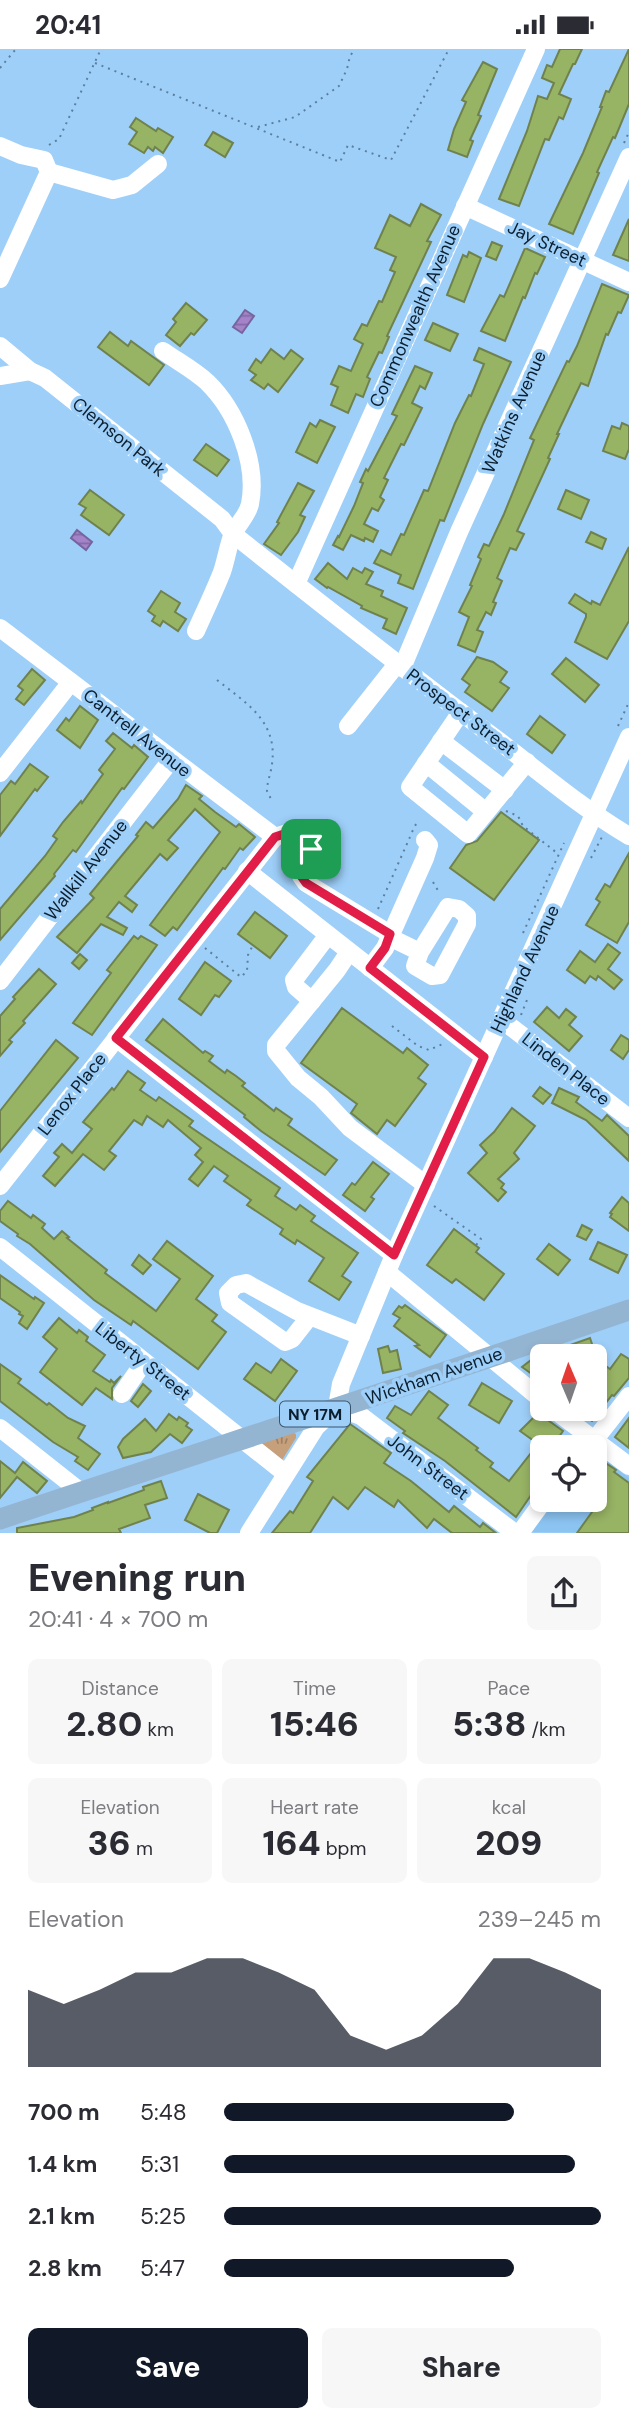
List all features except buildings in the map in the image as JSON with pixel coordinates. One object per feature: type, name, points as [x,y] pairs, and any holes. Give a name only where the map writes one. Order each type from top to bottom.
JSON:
[{"type":"main road","name":"Wickham Avenue","points":[[0,1519],[371,1398],[629,1310]]},
{"type":"street","name":"Commonwealth Avenue","points":[[296,584],[536,49]]},
{"type":"street","points":[[0,146],[21,155],[44,160],[49,172],[0,279]]},
{"type":"street","name":"Watkins Avenue","points":[[348,726],[400,666],[629,157]]},
{"type":"street","points":[[49,172],[113,190],[132,185],[158,164]]},
{"type":"street","name":"Jay Street","points":[[465,206],[629,282]]},
{"type":"street","name":"Clemson Park","points":[[0,346],[30,371],[45,378],[222,519],[233,534],[296,584]]},
{"type":"street","points":[[163,351],[205,380],[218,394],[239,428],[250,468],[250,506],[243,522],[233,534],[222,570],[196,631]]},
{"type":"street","points":[[0,376],[30,371]]},
{"type":"street","name":"Prospect Street","points":[[296,584],[594,816],[629,836]]},
{"type":"street","name":"Cantrell Avenue","points":[[0,628],[275,837]]},
{"type":"street","points":[[0,772],[71,682]]},
{"type":"street","points":[[461,712],[410,787],[468,834],[527,762]]},
{"type":"street","name":"Highland Avenue","points":[[249,1533],[316,1427],[337,1407],[341,1384],[391,1263],[484,1057],[511,1020],[594,816],[623,765],[624,732]]},
{"type":"street","points":[[441,741],[505,790]]},
{"type":"street","name":"Wallkill Avenue","points":[[0,981],[172,759]]},
{"type":"street","points":[[426,764],[486,812]]},
{"type":"street","points":[[275,837],[293,831],[305,837],[311,849],[301,876],[306,883],[420,952]]},
{"type":"street","name":"Lenox Place","points":[[0,1186],[275,837]]},
{"type":"street","points":[[370,968],[390,936],[425,858],[429,845],[425,840]]},
{"type":"street","points":[[247,871],[484,1057]]},
{"type":"street","points":[[312,1001],[296,987],[294,980],[328,935]]},
{"type":"street","points":[[348,951],[276,1045],[276,1051],[298,1078],[321,1097],[350,1128],[409,1175],[426,1185]]},
{"type":"street","name":"Linden Place","points":[[511,1020],[629,1118]]},
{"type":"street","points":[[116,1038],[391,1263],[530,1390]]},
{"type":"street","name":"Liberty Street","points":[[0,1247],[286,1474]]},
{"type":"street","points":[[310,1315],[361,1336]]},
{"type":"street","points":[[122,1394],[144,1362]]},
{"type":"street","points":[[600,1435],[629,1396]]},
{"type":"street","name":"John Street","points":[[337,1407],[361,1416],[517,1533]]},
{"type":"street","points":[[566,1421],[581,1435]]},
{"type":"street","points":[[0,1428],[81,1492]]},
{"type":"street","points":[[607,1454],[629,1467]]},
{"type":"street","points":[[517,1533],[534,1512]]},
{"type":"path","points":[[0,68],[16,49]]},
{"type":"path","points":[[42,149],[59,139],[101,49]]},
{"type":"path","points":[[258,127],[295,117],[338,86],[355,49]]},
{"type":"path","points":[[95,63],[340,162],[348,145],[391,160],[449,49]]},
{"type":"path","points":[[217,680],[264,720],[272,745],[272,765],[267,791],[271,799]]},
{"type":"path","points":[[624,732],[629,702]]},
{"type":"path","points":[[505,812],[518,816],[523,826],[558,853]]},
{"type":"path","points":[[377,913],[416,824]]},
{"type":"path","points":[[592,857],[604,833]]},
{"type":"path","points":[[520,941],[565,841]]},
{"type":"path","points":[[427,879],[435,883],[442,897]]},
{"type":"path","points":[[201,945],[241,977],[247,971],[248,955],[252,947]]},
{"type":"path","points":[[511,1020],[529,993]]},
{"type":"path","points":[[433,1206],[481,1239],[476,1245]]},
{"type":"shaded area","points":[[245,310],[254,316],[242,333],[233,327]]},
{"type":"shaded area","points":[[77,530],[92,542],[86,550],[71,538]]},
{"type":"shaded area","points":[[607,1461],[629,1478],[629,1533],[531,1532],[547,1512],[607,1512]]},
{"type":"green space","points":[[292,1432],[296,1434],[296,1438],[282,1460],[260,1444]]},
{"type":"route","points":[[293,831],[305,837],[311,849],[301,876],[306,883],[390,934],[385,948],[370,968],[484,1057],[394,1255],[116,1038],[275,837],[293,831]]}]
